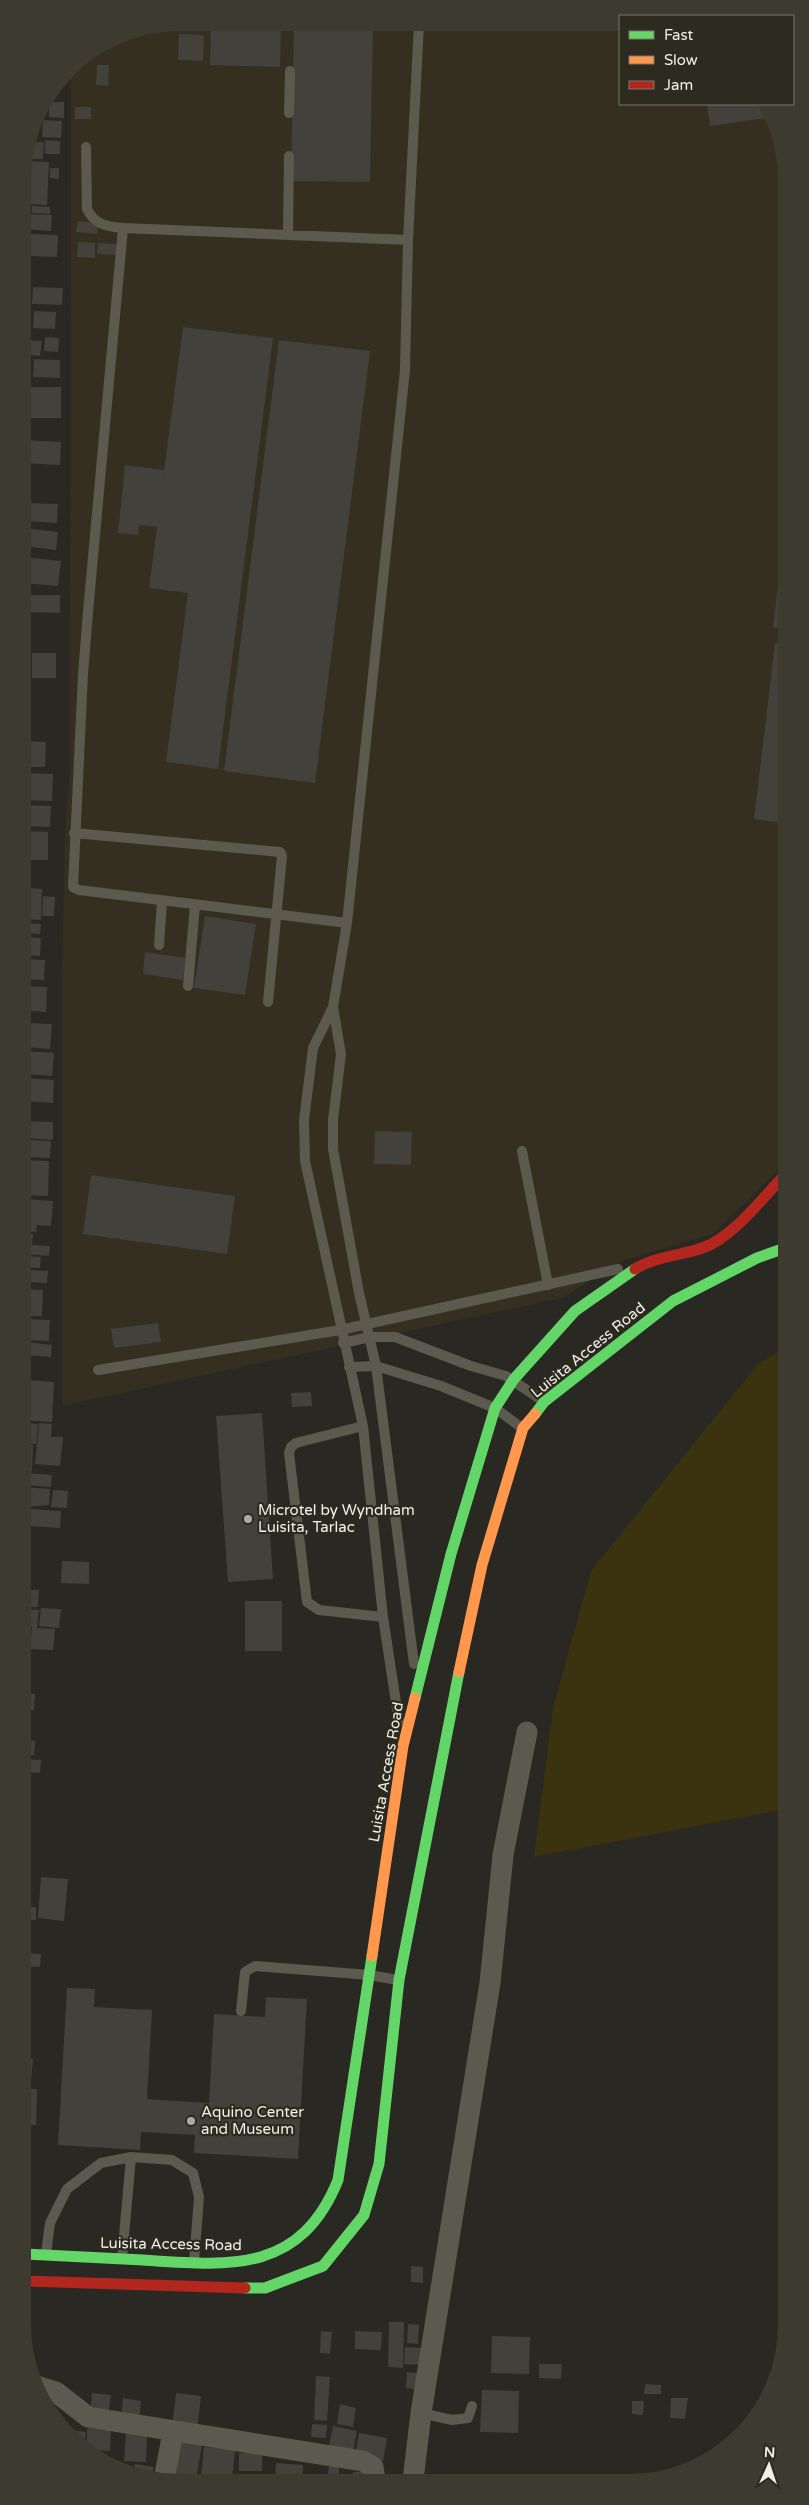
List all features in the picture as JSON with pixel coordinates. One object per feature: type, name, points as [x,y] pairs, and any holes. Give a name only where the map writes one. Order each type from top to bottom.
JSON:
[{"type":"main road","name":"Luisita Access Road","points":[[31,2254],[194,2262],[248,2261],[282,2250],[316,2224],[329,2204],[338,2180],[403,1746],[451,1554],[495,1408],[514,1379],[544,1342],[575,1311],[605,1288],[646,1262],[705,1247],[724,1237],[778,1183]]},
{"type":"main road","name":"Luisita Access Road","points":[[31,2281],[192,2288],[265,2288],[323,2266],[364,2216],[379,2164],[399,1980],[482,1565],[523,1428],[544,1402],[673,1301],[757,1258],[778,1251]]},
{"type":"street","points":[[414,2474],[421,2413],[490,1983],[504,1855],[527,1732]]},
{"type":"street","points":[[46,2389],[56,2392],[88,2417],[363,2461],[373,2467],[374,2474]]},
{"type":"street","points":[[165,2472],[173,2432]]},
{"type":"lane","points":[[403,1746],[383,1617],[363,1426],[340,1330],[305,1160],[304,1120],[313,1048],[333,1007],[347,922],[405,370],[408,240],[419,31]]},
{"type":"lane","points":[[289,113],[290,71]]},
{"type":"lane","points":[[86,147],[87,209],[91,217],[100,224],[123,228],[408,240]]},
{"type":"lane","points":[[288,235],[289,156]]},
{"type":"lane","points":[[123,228],[83,674],[74,833],[73,887],[80,890],[277,916],[347,922]]},
{"type":"lane","points":[[74,833],[277,850],[282,856],[268,1002]]},
{"type":"lane","points":[[160,945],[162,901]]},
{"type":"lane","points":[[188,986],[195,905]]},
{"type":"lane","points":[[333,1007],[340,1054],[333,1120],[333,1149],[351,1252],[376,1366],[417,1688]]},
{"type":"lane","points":[[522,1151],[548,1285]]},
{"type":"lane","points":[[98,1370],[340,1330],[367,1322],[548,1285],[646,1262]]},
{"type":"lane","points":[[343,1343],[370,1337],[395,1337],[471,1366],[514,1379],[544,1402]]},
{"type":"lane","points":[[349,1367],[376,1366],[441,1386],[495,1408],[523,1428]]},
{"type":"lane","points":[[363,1426],[296,1443],[291,1447],[289,1453],[308,1602],[320,1610],[383,1617]]},
{"type":"lane","points":[[241,2011],[245,1972],[255,1966],[370,1975],[399,1980]]},
{"type":"lane","points":[[122,2258],[131,2157]]},
{"type":"lane","points":[[45,2255],[50,2222],[67,2189],[101,2163],[131,2157],[172,2160],[193,2174],[199,2197],[192,2288]]},
{"type":"lane","points":[[421,2413],[458,2421],[468,2418],[472,2406]]},
{"type":"shaded area","points":[[181,31],[619,31],[619,105],[757,105],[770,133],[775,151],[778,181],[778,1171],[714,1233],[623,1261],[562,1298],[62,1406],[62,975],[65,832],[70,769],[71,79],[82,68],[106,51],[133,39]]},
{"type":"shaded area","points":[[777,1352],[777,1811],[534,1857],[553,1708],[591,1571],[758,1364]]},
{"type":"building","points":[[211,31],[281,31],[280,67],[210,65]]},
{"type":"building","points":[[294,31],[373,31],[370,182],[291,181]]},
{"type":"building","points":[[179,34],[204,35],[203,61],[178,60]]},
{"type":"building","points":[[97,65],[109,65],[108,86],[96,85]]},
{"type":"building","points":[[54,102],[64,102],[64,118],[49,117],[49,110]]},
{"type":"building","points":[[707,105],[757,105],[763,118],[710,126]]},
{"type":"building","points":[[75,107],[91,107],[91,119],[75,119]]},
{"type":"building","points":[[44,120],[62,121],[61,138],[42,137]]},
{"type":"building","points":[[45,140],[60,141],[60,154],[45,154]]},
{"type":"building","points":[[36,142],[44,142],[43,159],[33,159]]},
{"type":"building","points":[[33,161],[49,162],[47,205],[32,204]]},
{"type":"building","points":[[50,168],[59,168],[59,179],[50,178]]},
{"type":"building","points":[[32,206],[50,207],[50,214],[32,213]]},
{"type":"building","points":[[32,214],[52,215],[51,231],[32,230]]},
{"type":"building","points":[[78,221],[99,223],[97,234],[76,232]]},
{"type":"building","points":[[32,234],[58,235],[57,257],[32,256]]},
{"type":"building","points":[[78,242],[95,243],[95,258],[77,257]]},
{"type":"building","points":[[98,243],[118,244],[118,255],[97,254]]},
{"type":"building","points":[[33,287],[63,288],[62,305],[32,304]]},
{"type":"building","points":[[34,311],[56,312],[55,329],[33,328]]},
{"type":"building","points":[[183,327],[273,338],[218,769],[166,762],[188,593],[149,588],[157,527],[139,525],[138,535],[118,533],[125,465],[164,470],[163,479]]},
{"type":"building","points":[[45,337],[59,338],[58,352],[44,351]]},
{"type":"building","points":[[32,340],[42,341],[40,356],[32,355]]},
{"type":"building","points":[[279,340],[370,351],[315,783],[224,771]]},
{"type":"building","points":[[34,359],[60,360],[60,378],[33,377]]},
{"type":"building","points":[[32,387],[61,387],[61,418],[32,418]]},
{"type":"building","points":[[32,440],[61,442],[60,465],[32,463]]},
{"type":"building","points":[[32,503],[58,504],[57,523],[32,522]]},
{"type":"building","points":[[32,529],[58,532],[56,550],[32,547]]},
{"type":"building","points":[[32,558],[61,561],[58,586],[32,584]]},
{"type":"building","points":[[778,588],[778,627],[773,627]]},
{"type":"building","points":[[32,595],[60,595],[60,613],[32,612]]},
{"type":"building","points":[[775,643],[778,643],[778,822],[754,819]]},
{"type":"building","points":[[32,653],[56,653],[56,678],[32,678]]},
{"type":"building","points":[[32,741],[46,742],[45,767],[32,767]]},
{"type":"building","points":[[32,773],[53,774],[52,801],[32,800]]},
{"type":"building","points":[[32,805],[51,806],[50,827],[32,826]]},
{"type":"building","points":[[32,831],[48,832],[48,860],[32,860]]},
{"type":"building","points":[[32,888],[42,889],[41,920],[32,919]]},
{"type":"building","points":[[43,896],[55,897],[54,916],[42,916]]},
{"type":"building","points":[[205,916],[256,924],[245,995],[194,988]]},
{"type":"building","points":[[32,923],[41,924],[40,934],[32,933]]},
{"type":"building","points":[[32,937],[41,938],[40,956],[32,955]]},
{"type":"building","points":[[145,952],[186,958],[183,980],[143,974]]},
{"type":"building","points":[[32,959],[45,960],[44,980],[32,979]]},
{"type":"building","points":[[32,986],[47,987],[46,1012],[32,1011]]},
{"type":"building","points":[[32,1023],[52,1024],[50,1049],[32,1048]]},
{"type":"building","points":[[32,1052],[54,1053],[52,1076],[32,1075]]},
{"type":"building","points":[[32,1079],[54,1080],[53,1103],[32,1102]]},
{"type":"building","points":[[32,1121],[53,1122],[53,1140],[32,1139]]},
{"type":"building","points":[[375,1131],[412,1132],[411,1165],[374,1164]]},
{"type":"building","points":[[32,1140],[51,1141],[50,1158],[32,1157]]},
{"type":"building","points":[[32,1160],[49,1161],[48,1196],[32,1195]]},
{"type":"building","points":[[91,1175],[235,1196],[227,1254],[83,1234]]},
{"type":"building","points":[[32,1200],[53,1201],[51,1226],[37,1225],[36,1232],[32,1232]]},
{"type":"building","points":[[32,1234],[32,1245],[50,1246],[49,1256],[31,1255]]},
{"type":"building","points":[[31,1256],[41,1257],[40,1268],[31,1267]]},
{"type":"building","points":[[31,1270],[48,1271],[47,1283],[31,1282]]},
{"type":"building","points":[[31,1289],[43,1290],[42,1316],[31,1316]]},
{"type":"building","points":[[31,1319],[50,1320],[49,1341],[31,1340]]},
{"type":"building","points":[[158,1323],[161,1342],[114,1348],[111,1329]]},
{"type":"building","points":[[31,1343],[52,1345],[51,1357],[31,1356]]},
{"type":"building","points":[[31,1380],[54,1382],[52,1422],[31,1421]]},
{"type":"building","points":[[311,1392],[312,1406],[292,1407],[291,1393]]},
{"type":"building","points":[[262,1413],[273,1579],[228,1582],[216,1416]]},
{"type":"building","points":[[39,1423],[52,1424],[51,1437],[63,1437],[60,1466],[35,1464]]},
{"type":"building","points":[[31,1424],[38,1424],[36,1444],[31,1444]]},
{"type":"building","points":[[31,1445],[33,1445],[31,1471]]},
{"type":"building","points":[[31,1474],[52,1475],[51,1487],[31,1486]]},
{"type":"building","points":[[31,1488],[50,1489],[49,1505],[31,1506]]},
{"type":"building","points":[[53,1490],[68,1491],[67,1508],[51,1507]]},
{"type":"building","points":[[31,1509],[61,1511],[60,1528],[31,1526]]},
{"type":"building","points":[[62,1561],[89,1562],[89,1584],[61,1583]]},
{"type":"building","points":[[31,1590],[39,1590],[38,1607],[31,1607]]},
{"type":"building","points":[[245,1601],[282,1601],[282,1651],[245,1651]]},
{"type":"building","points":[[41,1608],[61,1609],[59,1628],[39,1626]]},
{"type":"building","points":[[31,1609],[39,1610],[37,1628],[55,1629],[53,1650],[31,1649]]},
{"type":"building","points":[[31,1694],[35,1694],[34,1710],[31,1710]]},
{"type":"building","points":[[31,1741],[35,1741],[34,1755],[31,1755]]},
{"type":"building","points":[[31,1759],[41,1760],[40,1773],[31,1772]]},
{"type":"building","points":[[41,1877],[68,1879],[64,1921],[38,1918]]},
{"type":"building","points":[[31,1907],[36,1907],[36,1920],[31,1920]]},
{"type":"building","points":[[31,1953],[41,1954],[40,1967],[31,1966]]},
{"type":"building","points":[[67,1988],[95,1989],[94,2007],[152,2010],[147,2099],[209,2103],[214,2014],[265,2017],[266,1997],[307,1999],[298,2159],[194,2153],[195,2135],[141,2132],[140,2150],[58,2145]]},
{"type":"building","points":[[31,2059],[33,2059],[31,2080]]},
{"type":"building","points":[[31,2089],[37,2089],[36,2125],[31,2125]]},
{"type":"building","points":[[411,2266],[423,2267],[423,2283],[411,2282]]},
{"type":"building","points":[[389,2322],[404,2322],[403,2368],[388,2367]]},
{"type":"building","points":[[408,2324],[419,2325],[418,2344],[407,2343]]},
{"type":"building","points":[[321,2331],[332,2332],[330,2354],[320,2353]]},
{"type":"building","points":[[355,2331],[382,2332],[381,2350],[355,2349]]},
{"type":"building","points":[[492,2336],[530,2337],[529,2374],[491,2373]]},
{"type":"building","points":[[405,2347],[421,2348],[420,2365],[404,2364]]},
{"type":"building","points":[[539,2364],[562,2364],[561,2379],[539,2378]]},
{"type":"building","points":[[407,2372],[417,2373],[415,2389],[406,2388]]},
{"type":"building","points":[[316,2376],[330,2377],[327,2421],[314,2420]]},
{"type":"building","points":[[645,2384],[661,2385],[661,2394],[644,2394]]},
{"type":"building","points":[[482,2390],[519,2391],[518,2433],[480,2432]]},
{"type":"building","points":[[92,2393],[111,2395],[108,2417],[90,2415]]},
{"type":"building","points":[[176,2393],[201,2396],[197,2431],[172,2428]]},
{"type":"building","points":[[123,2398],[141,2401],[139,2422],[121,2420]]},
{"type":"building","points":[[671,2398],[688,2398],[685,2419],[670,2418]]},
{"type":"building","points":[[632,2401],[644,2401],[643,2415],[632,2414]]},
{"type":"building","points":[[340,2404],[356,2408],[353,2427],[337,2424]]},
{"type":"building","points":[[312,2424],[327,2425],[326,2438],[311,2437]]},
{"type":"building","points":[[333,2426],[357,2431],[352,2455],[328,2450]]},
{"type":"building","points":[[87,2428],[111,2429],[110,2451],[101,2451],[87,2440]]},
{"type":"building","points":[[76,2431],[86,2432],[85,2439]]},
{"type":"building","points":[[126,2432],[147,2433],[146,2462],[124,2461]]},
{"type":"building","points":[[359,2433],[387,2438],[383,2461],[355,2455]]},
{"type":"building","points":[[176,2440],[202,2444],[197,2474],[168,2473]]},
{"type":"building","points":[[204,2447],[235,2450],[233,2474],[201,2474]]},
{"type":"building","points":[[239,2453],[262,2453],[262,2471],[239,2471]]},
{"type":"building","points":[[276,2463],[303,2465],[302,2474],[275,2474]]},
{"type":"building","points":[[135,2464],[154,2467],[153,2471],[135,2466]]},
{"type":"building","points":[[329,2465],[339,2465],[339,2474],[328,2474]]},
{"type":"building","points":[[353,2472],[364,2472],[364,2474],[353,2474]]},
{"type":"traffic: fast","points":[[535,1414],[544,1402],[673,1301],[757,1258],[778,1251]]},
{"type":"traffic: fast","points":[[415,1698],[451,1554],[495,1408],[514,1379],[575,1311],[635,1269]]},
{"type":"traffic: fast","points":[[245,2288],[265,2288],[323,2266],[364,2215],[379,2164],[399,1980],[459,1672]]},
{"type":"traffic: fast","points":[[31,2254],[175,2262],[232,2262],[258,2258],[282,2248],[304,2233],[322,2211],[338,2180],[372,1956]]},
{"type":"traffic: slow","points":[[459,1672],[482,1565],[523,1428],[535,1414]]},
{"type":"traffic: slow","points":[[372,1956],[403,1746],[415,1698]]},
{"type":"traffic: jam","points":[[635,1269],[651,1261],[696,1250],[716,1242],[748,1215],[778,1183]]},
{"type":"traffic: jam","points":[[31,2281],[245,2288]]},
{"type":"place","name":"Microtel by Wyndham Luisita, Tarlac","points":[[248,1519]]},
{"type":"place","name":"Aquino Center and Museum","points":[[191,2121]]}]
